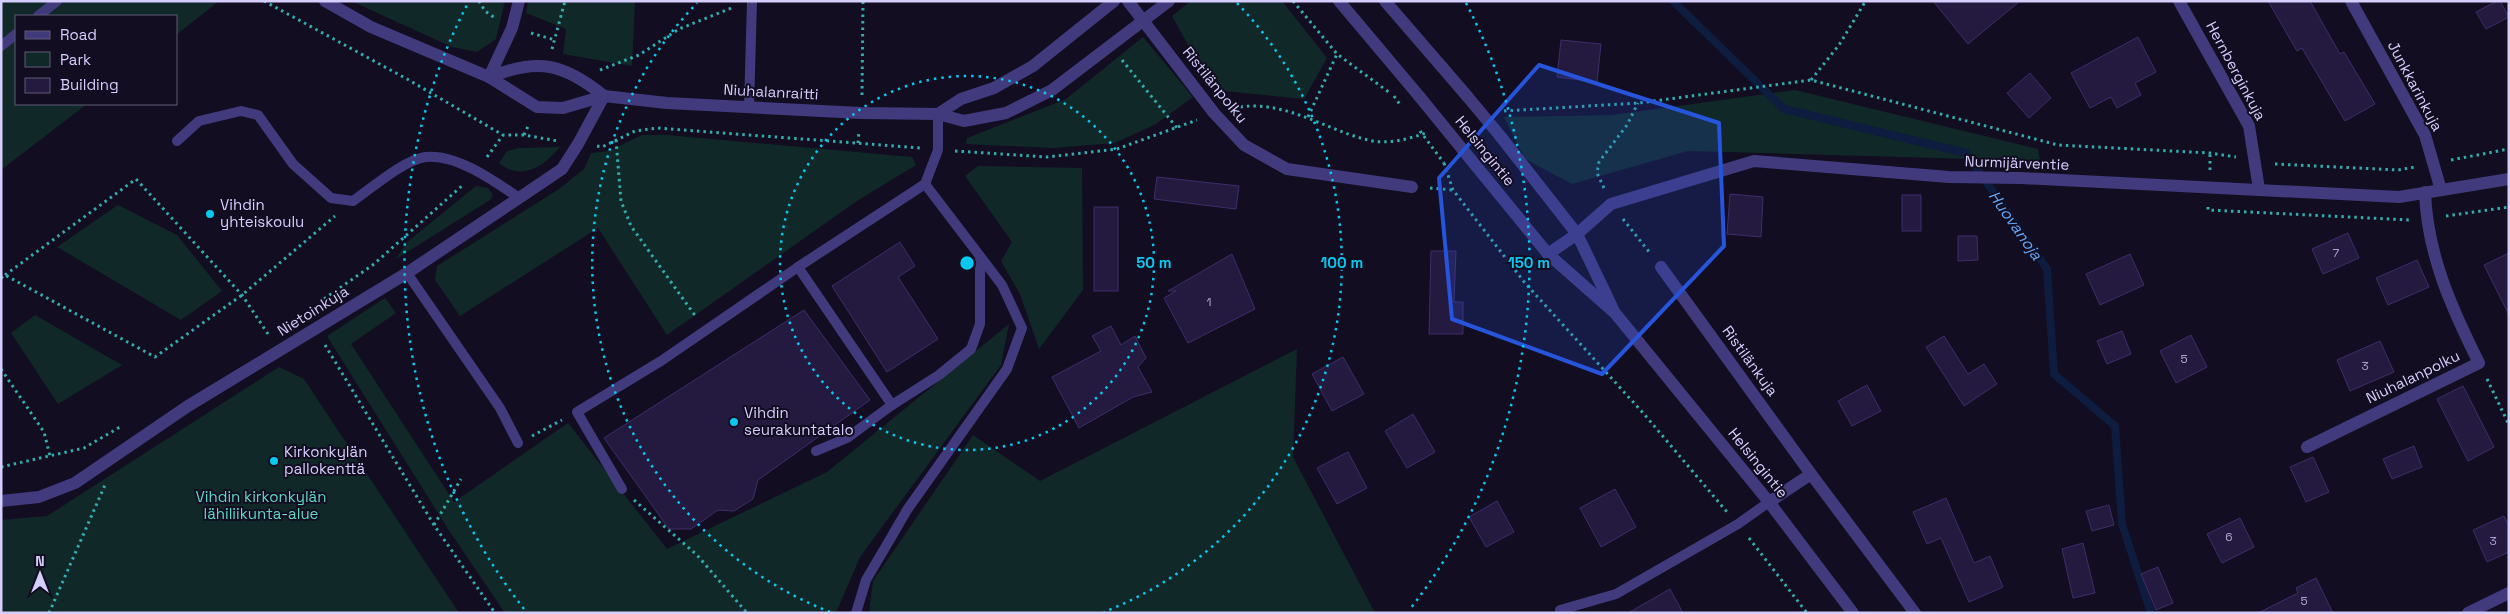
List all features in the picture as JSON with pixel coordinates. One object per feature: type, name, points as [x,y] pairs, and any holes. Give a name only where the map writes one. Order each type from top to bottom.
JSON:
[{"type":"street","name":"Niuhalanraitti","points":[[325,1],[371,26],[489,77],[537,107],[563,108],[604,96],[667,103],[861,113],[938,114],[964,121],[1006,113],[1052,90],[1169,1]]},
{"type":"street","points":[[489,77],[512,28],[518,1]]},
{"type":"street","points":[[938,114],[961,99],[994,88],[1033,66],[1114,1]]},
{"type":"street","name":"Ristilänpolku","points":[[1128,1],[1214,112],[1244,145],[1287,168],[1412,187]]},
{"type":"street","name":"Helsingintie","points":[[1339,1],[1548,254],[1615,314],[1769,502],[1853,613]]},
{"type":"street","name":"Helsingintie","points":[[1385,1],[1467,96],[1577,234],[1615,314]]},
{"type":"street","name":"Hernberginkuja","points":[[2179,1],[2249,126],[2256,160],[2259,189]]},
{"type":"street","name":"Junkkarinkuja","points":[[2351,1],[2425,135],[2432,164],[2442,190]]},
{"type":"street","name":"Niuhalanraitti","points":[[489,77],[516,67],[548,66],[572,73],[604,96]]},
{"type":"street","name":"Nietoinkuja","points":[[1,501],[39,497],[75,483],[188,406],[407,272],[519,198],[562,168],[578,144],[604,96]]},
{"type":"street","name":"Nurmijärventie","points":[[1548,254],[1577,234],[1611,204],[1754,161],[1949,177],[2021,178],[2399,196],[2509,179]]},
{"type":"street","name":"Niuhalanpolku","points":[[2307,447],[2479,363],[2459,323],[2430,241],[2426,219],[2425,192]]},
{"type":"street","name":"Ristilänkuja","points":[[1662,267],[1914,613]]},
{"type":"street","points":[[1769,502],[1811,474]]},
{"type":"street","points":[[2468,613],[2509,593]]},
{"type":"lane","points":[[39,15],[57,1]]},
{"type":"lane","points":[[749,107],[752,1]]},
{"type":"lane","points":[[1,46],[15,35]]},
{"type":"lane","points":[[177,141],[198,121],[241,111],[258,115],[293,164],[331,198],[353,201],[399,168],[425,157],[450,160],[478,171],[519,198]]},
{"type":"lane","points":[[622,489],[577,412],[661,361],[798,267],[926,184],[938,150],[938,114]]},
{"type":"lane","points":[[856,613],[866,580],[907,510],[1008,370],[1022,328],[1002,285],[926,184]]},
{"type":"lane","points":[[816,450],[847,438],[892,404],[939,375],[971,349],[980,324],[980,257]]},
{"type":"lane","points":[[798,267],[892,404]]},
{"type":"lane","points":[[407,272],[500,408],[518,443]]},
{"type":"lane","points":[[1560,610],[1616,594],[1738,524],[1769,502]]},
{"type":"path","points":[[264,1],[407,79],[503,135],[524,135],[602,147],[635,131],[657,128],[1047,157],[1117,149],[1177,128],[1214,112],[1248,105],[1269,106],[1308,117],[1370,140],[1404,140],[1432,131]]},
{"type":"path","points":[[858,143],[861,113],[863,1]]},
{"type":"path","points":[[1293,1],[1337,54],[1394,96]]},
{"type":"path","points":[[1811,80],[1839,45],[1864,1]]},
{"type":"path","points":[[602,70],[639,55],[679,29],[740,5]]},
{"type":"path","points":[[1110,46],[1177,128]]},
{"type":"path","points":[[1308,117],[1337,54]]},
{"type":"path","points":[[1496,112],[1639,102],[1811,80],[2058,145],[2210,154],[2281,165],[2398,170],[2509,149]]},
{"type":"path","points":[[320,301],[374,264],[478,171],[503,135]]},
{"type":"path","points":[[616,140],[621,201],[631,226],[705,330]]},
{"type":"path","points":[[1444,163],[1453,190],[1524,283],[1644,414],[1738,524],[1807,613]]},
{"type":"path","points":[[1,278],[136,179],[242,295],[268,334]]},
{"type":"path","points":[[5,276],[155,357],[242,295],[353,201]]},
{"type":"path","points":[[315,328],[434,525],[495,613]]},
{"type":"path","points":[[259,340],[275,330]]},
{"type":"path","points":[[2479,363],[2509,425]]},
{"type":"path","points":[[1,369],[44,432],[50,456]]},
{"type":"path","points":[[518,443],[577,412]]},
{"type":"path","points":[[1,467],[84,448],[127,422]]},
{"type":"path","points":[[48,613],[106,483],[84,448]]},
{"type":"path","points":[[434,525],[461,479]]},
{"type":"path","points":[[622,489],[697,554],[747,613]]},
{"type":"highlighted area","points":[[1539,65],[1719,123],[1724,246],[1602,374],[1452,319],[1439,178]]},
{"type":"green space","points":[[1,1],[219,1],[178,33],[178,15],[15,15],[15,105],[86,105],[1,170]]},
{"type":"green space","points":[[351,1],[505,1],[496,39],[477,52],[452,47]]},
{"type":"green space","points":[[528,1],[635,1],[632,66],[563,54],[566,29],[526,13]]},
{"type":"green space","points":[[1191,1],[1282,1],[1327,58],[1304,99],[1213,90],[1172,16]]},
{"type":"green space","points":[[1143,37],[1193,97],[1156,124],[1115,143],[1053,148],[966,144],[967,138],[1066,99]]},
{"type":"green space","points":[[1795,90],[2038,149],[2040,161],[1688,151],[1572,184],[1525,159],[1504,117],[1612,115]]},
{"type":"green space","points":[[642,135],[667,135],[912,157],[916,165],[857,201],[667,335],[598,228],[460,316],[435,280],[437,266],[559,189],[584,169],[591,153],[609,151]]},
{"type":"green space","points":[[560,147],[547,160],[532,169],[516,171],[508,169],[499,163],[507,151],[519,148]]},
{"type":"green space","points":[[978,166],[1082,168],[1083,290],[1039,349],[1020,294],[1001,261],[1012,242],[965,176]]},
{"type":"green space","points":[[476,186],[488,188],[493,195],[490,200],[396,259],[407,242]]},
{"type":"green space","points":[[118,205],[177,235],[222,291],[181,320],[57,247]]},
{"type":"green space","points":[[385,298],[396,313],[351,344],[454,502],[568,423],[667,549],[827,472],[1009,324],[1001,365],[860,557],[836,613],[505,613],[448,529],[327,336]]},
{"type":"green space","points":[[35,315],[122,365],[58,404],[11,333]]},
{"type":"green space","points":[[1297,349],[1293,457],[1375,613],[869,613],[873,581],[973,435],[1040,481]]},
{"type":"green space","name":"Kirkonkylän pallokenttä","points":[[279,367],[304,379],[459,613],[1,613],[1,520],[47,516]]},
{"type":"building","points":[[1933,1],[2020,1],[1968,44]]},
{"type":"building","points":[[2268,1],[2310,1],[2340,54],[2344,52],[2375,104],[2345,121],[2302,48],[2297,51]]},
{"type":"building","points":[[2500,1],[2509,17],[2486,29],[2476,12]]},
{"type":"building","points":[[2138,37],[2156,72],[2135,83],[2141,95],[2117,108],[2111,97],[2090,108],[2071,73]]},
{"type":"building","points":[[1561,40],[1601,44],[1597,82],[1557,77]]},
{"type":"building","points":[[2030,73],[2051,98],[2029,118],[2007,93]]},
{"type":"building","points":[[1157,177],[1239,186],[1236,209],[1154,199]]},
{"type":"building","points":[[1730,194],[1763,197],[1761,237],[1727,234]]},
{"type":"building","points":[[1902,195],[1921,195],[1921,231],[1902,231]]},
{"type":"building","points":[[1094,207],[1118,207],[1118,291],[1094,291]]},
{"type":"building","points":[[2348,233],[2359,258],[2323,274],[2312,249]]},
{"type":"building","points":[[1958,236],[1977,236],[1978,260],[1958,261]]},
{"type":"building","points":[[900,242],[915,266],[898,277],[938,339],[887,372],[832,286]]},
{"type":"building","points":[[1431,251],[1456,251],[1454,302],[1463,302],[1463,334],[1429,334]]},
{"type":"building","points":[[2509,253],[2509,315],[2484,265]]},
{"type":"building","points":[[1232,254],[1255,309],[1188,343],[1164,298],[1176,291],[1168,291]]},
{"type":"building","points":[[2130,254],[2144,285],[2100,305],[2086,274]]},
{"type":"building","points":[[2417,260],[2429,287],[2388,305],[2376,278]]},
{"type":"building","name":"Vihdin seurakuntatalo","points":[[804,310],[870,400],[758,480],[753,499],[734,511],[718,510],[691,529],[669,529],[604,438]]},
{"type":"building","points":[[1111,326],[1121,345],[1135,336],[1146,358],[1138,367],[1152,392],[1133,397],[1079,428],[1052,377],[1101,351],[1092,336]]},
{"type":"building","points":[[2122,331],[2131,354],[2107,364],[2097,341]]},
{"type":"building","points":[[2191,335],[2207,367],[2176,383],[2160,351]]},
{"type":"building","points":[[1944,336],[1968,374],[1984,364],[1997,384],[1964,406],[1926,347]]},
{"type":"building","points":[[2380,341],[2394,372],[2350,391],[2337,360]]},
{"type":"building","points":[[1343,357],[1364,394],[1332,411],[1312,374]]},
{"type":"building","points":[[1867,385],[1881,411],[1852,426],[1838,401]]},
{"type":"building","points":[[2463,386],[2494,447],[2468,461],[2437,399]]},
{"type":"building","points":[[1413,414],[1435,452],[1407,468],[1385,431]]},
{"type":"building","points":[[2414,446],[2422,467],[2392,479],[2383,459]]},
{"type":"building","points":[[1348,452],[1367,488],[1337,504],[1317,468]]},
{"type":"building","points":[[2313,457],[2329,492],[2306,502],[2290,467]]},
{"type":"building","points":[[1615,489],[1636,527],[1601,547],[1580,508]]},
{"type":"building","points":[[1946,498],[1974,563],[1990,556],[2003,587],[1969,602],[1941,538],[1927,544],[1913,512]]},
{"type":"building","points":[[1497,501],[1514,532],[1486,547],[1469,517]]},
{"type":"building","points":[[2109,505],[2114,525],[2092,531],[2086,511]]},
{"type":"building","points":[[2504,516],[2509,527],[2509,552],[2487,562],[2473,530]]},
{"type":"building","points":[[2240,518],[2254,547],[2222,563],[2207,534]]},
{"type":"building","points":[[2083,543],[2095,593],[2073,598],[2062,549]]},
{"type":"building","points":[[2158,567],[2173,603],[2156,610],[2141,574]]},
{"type":"building","points":[[2316,578],[2333,613],[2258,613],[2298,593],[2296,588]]},
{"type":"building","points":[[1670,589],[1683,613],[1628,613]]},
{"type":"waterway","name":"Huovanoja","points":[[1673,1],[1784,109],[1966,153],[2047,269],[2054,374],[2115,426],[2122,524],[2151,613]]},
{"type":"place","name":"Vihdin yhteiskoulu","points":[[210,214]]},
{"type":"place","name":"Vihdin seurakuntatalo","points":[[734,422]]},
{"type":"place","name":"Kirkonkylän pallokenttä","points":[[274,461]]},
{"type":"park label","name":"Vihdin kirkonkylän lähiliikunta-alue","points":[[261,506]]}]
